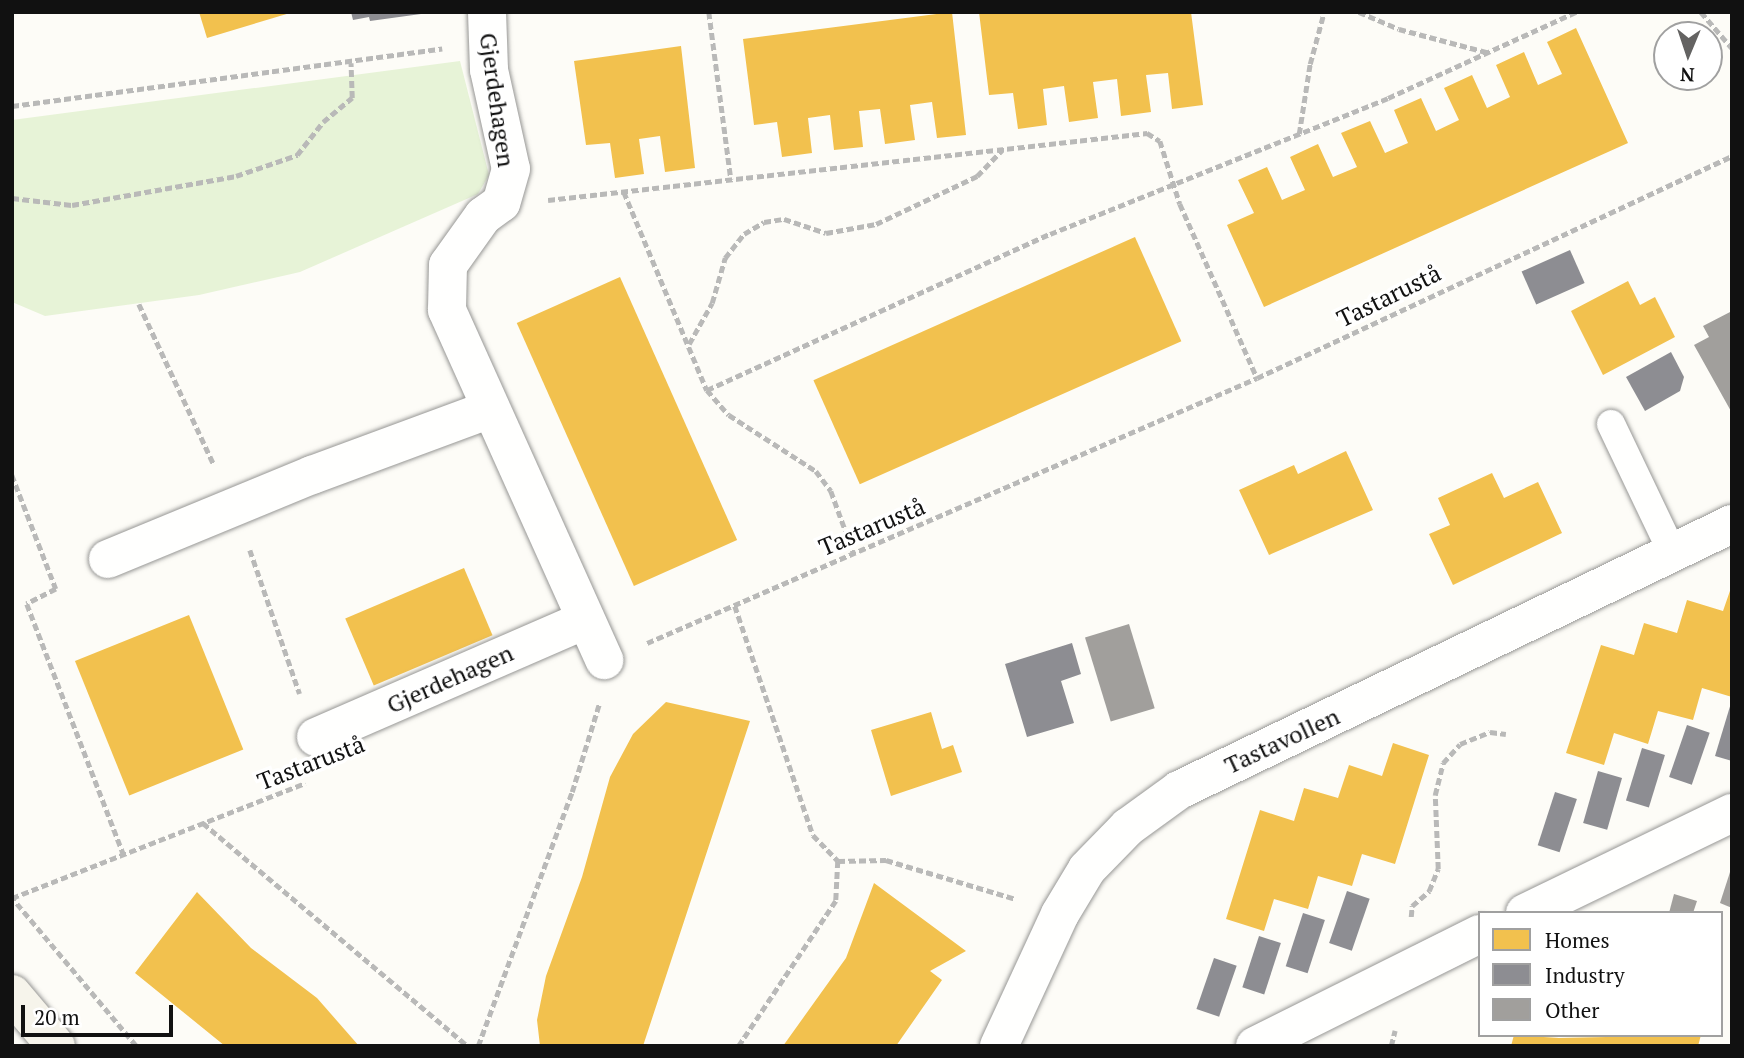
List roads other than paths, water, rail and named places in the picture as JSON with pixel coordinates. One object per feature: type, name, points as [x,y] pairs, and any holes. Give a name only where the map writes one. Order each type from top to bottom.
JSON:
[{"type":"main road","points":[[12,994],[55,1046]]},
{"type":"street","name":"Gjerdehagen","points":[[486,23],[488,70],[511,169],[501,203],[483,216],[448,265],[447,310],[604,660]]},
{"type":"street","points":[[108,559],[490,409]]},
{"type":"street","name":"Tastavollen","points":[[999,1046],[1060,914],[1087,869],[1120,836],[1179,790],[1732,524]]},
{"type":"street","name":"Gjerdehagen","points":[[316,737],[585,620]]},
{"type":"street","points":[[1529,911],[1732,813]]},
{"type":"street","points":[[1255,1046],[1478,935]]},
{"type":"lane","points":[[1611,424],[1673,554]]}]
